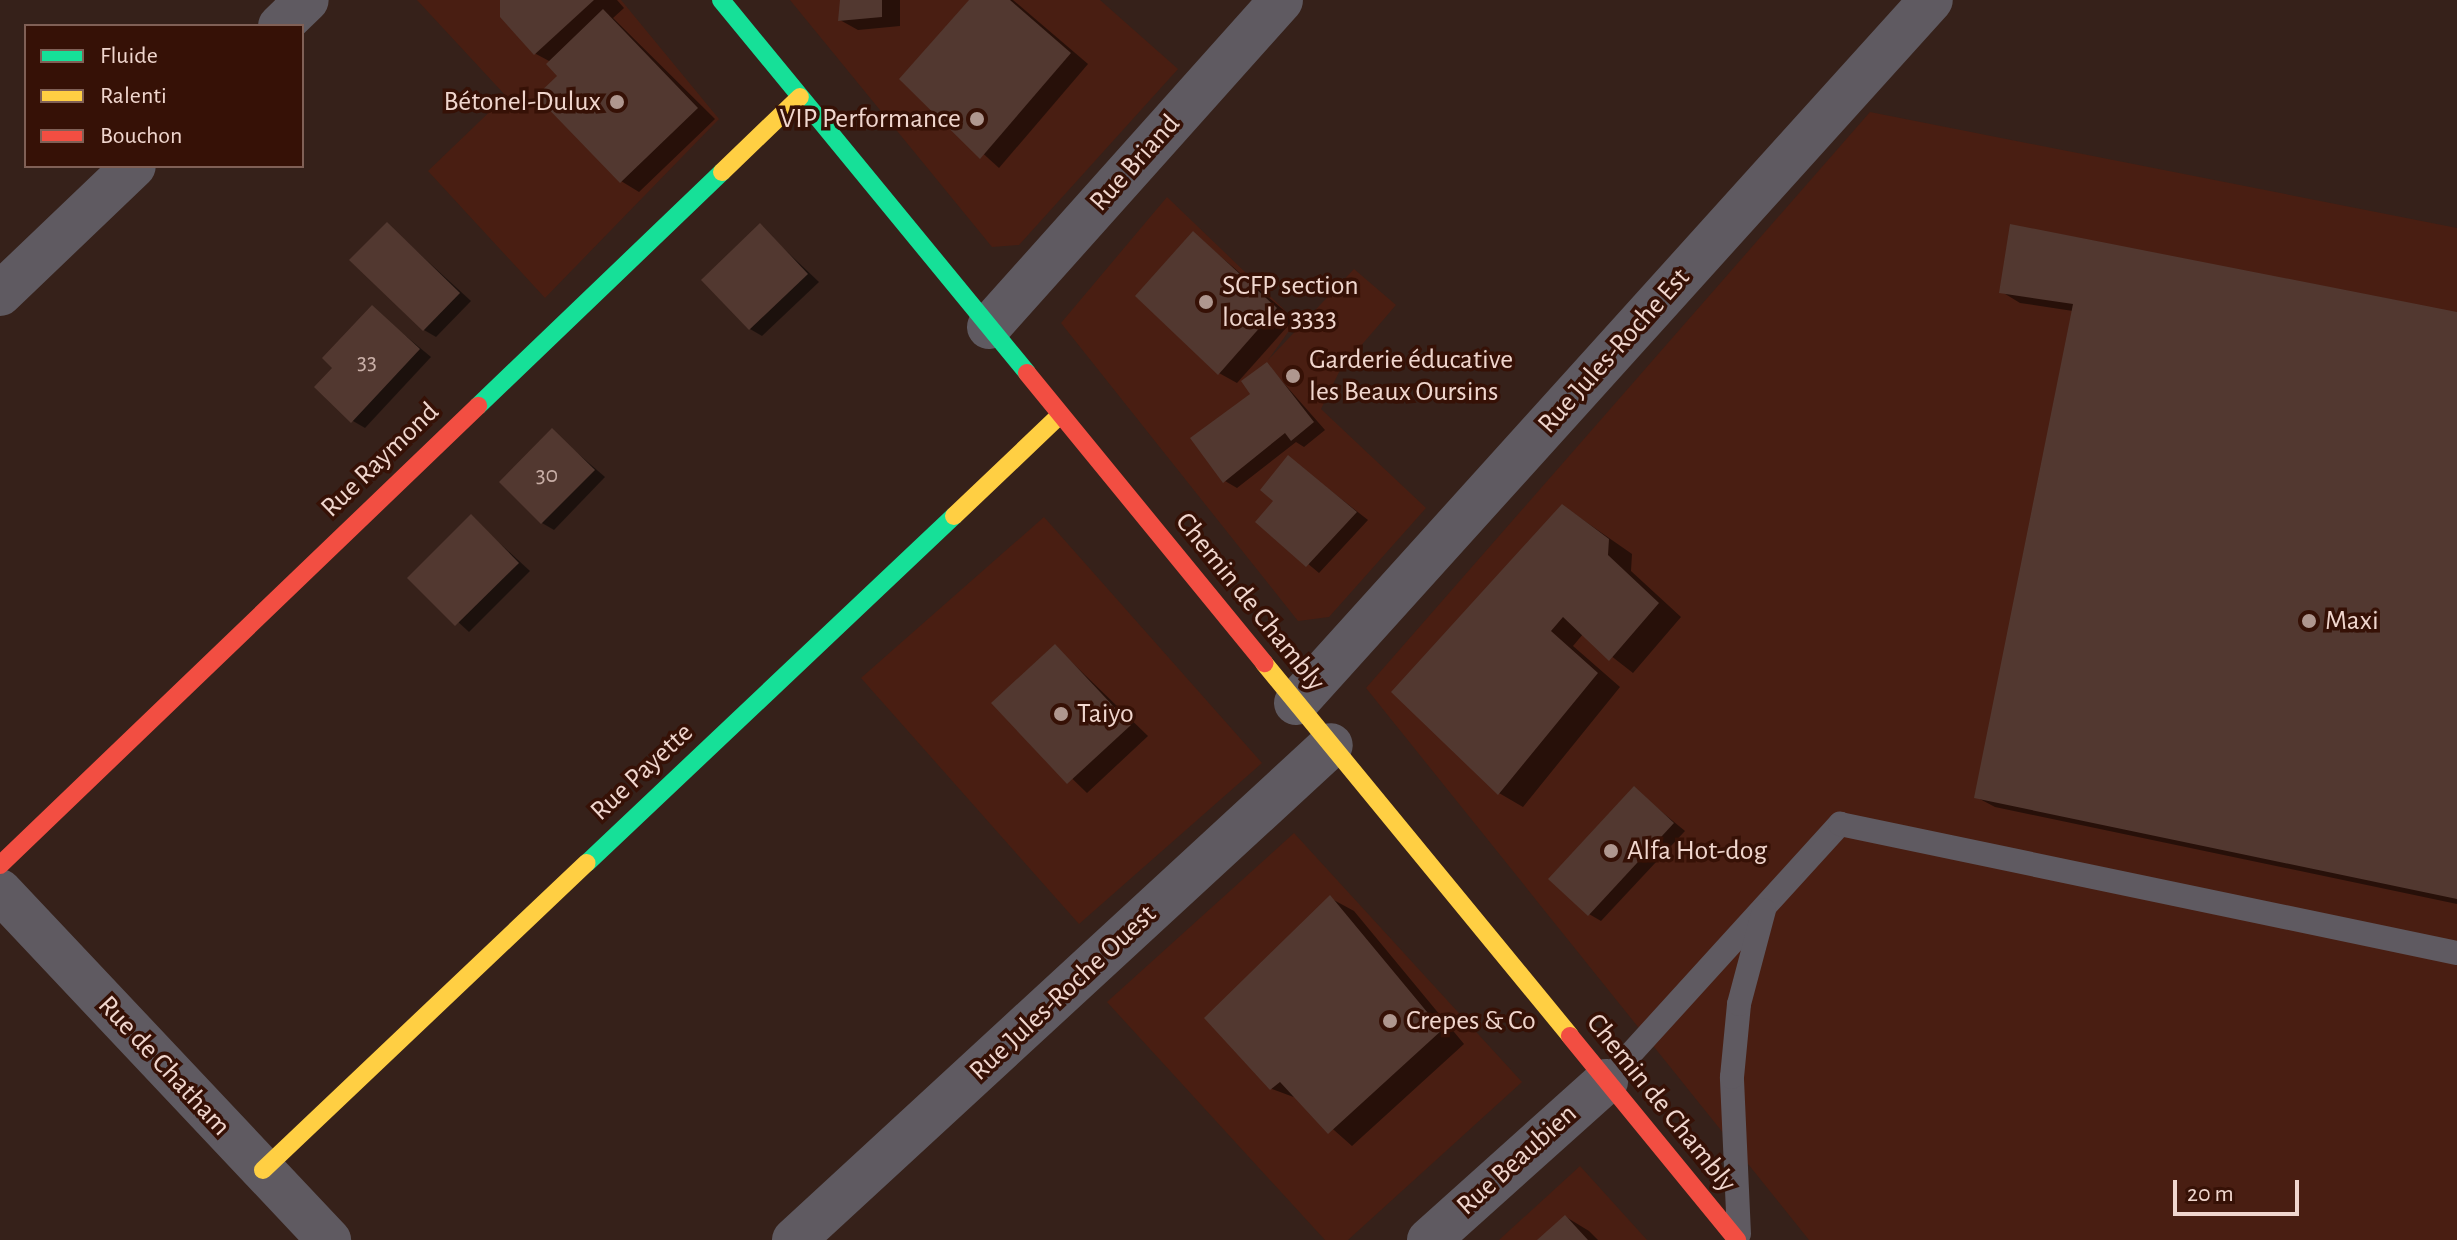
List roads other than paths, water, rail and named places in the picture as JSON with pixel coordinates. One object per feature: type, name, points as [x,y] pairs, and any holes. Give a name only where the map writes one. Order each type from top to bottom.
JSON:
[{"type":"street","points":[[282,24],[307,0]]},
{"type":"street","name":"Chemin de Chambly","points":[[721,0],[1738,1240]]},
{"type":"street","name":"Rue Briand","points":[[989,327],[1281,0]]},
{"type":"street","name":"Rue Jules-Roche Est","points":[[1296,703],[1931,0]]},
{"type":"street","name":"Rue Raymond","points":[[0,865],[800,97]]},
{"type":"street","points":[[0,294],[132,168]]},
{"type":"street","name":"Rue Payette","points":[[263,1170],[1060,415]]},
{"type":"street","name":"Rue Jules-Roche Ouest","points":[[794,1240],[1331,745]]},
{"type":"street","name":"Rue de Chatham","points":[[0,891],[329,1240]]},
{"type":"street","name":"Rue Beaubien","points":[[1429,1240],[1606,1081]]},
{"type":"lane","points":[[1606,1081],[1840,824],[2457,953]]},
{"type":"lane","points":[[1738,1240],[1732,1077],[1739,1004],[1765,906]]},
{"type":"place","name":"Bétonel-Dulux","points":[[617,102]]},
{"type":"place","name":"VIP Performance","points":[[977,119]]},
{"type":"place","name":"SCFP section locale 3333","points":[[1206,302]]},
{"type":"place","name":"Garderie éducative les Beaux Oursins","points":[[1293,376]]},
{"type":"place","name":"Maxi","points":[[2309,621]]},
{"type":"place","name":"Taiyo","points":[[1061,714]]},
{"type":"place","name":"Alfa Hot-dog","points":[[1611,851]]},
{"type":"place","name":"Crepes & Co","points":[[1390,1021]]}]
